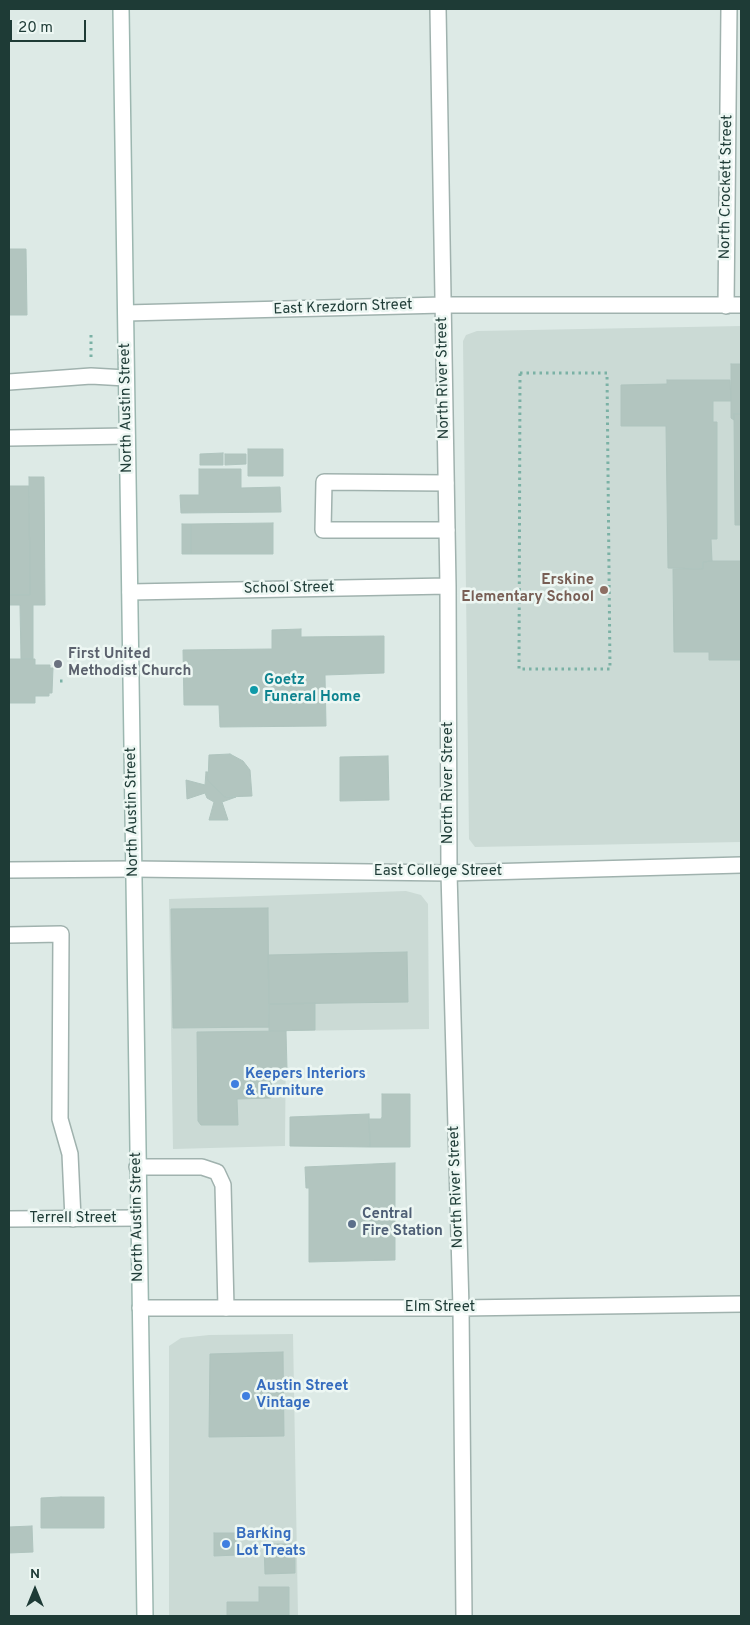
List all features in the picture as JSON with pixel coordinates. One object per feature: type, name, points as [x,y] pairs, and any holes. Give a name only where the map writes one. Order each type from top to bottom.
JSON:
[{"type":"street","name":"North Austin Street","points":[[121,9],[145,1616]]},
{"type":"street","name":"North River Street","points":[[438,9],[448,586],[449,873],[461,1308],[464,1616]]},
{"type":"street","name":"North Crockett Street","points":[[729,9],[734,306]]},
{"type":"street","name":"East Krezdorn Street","points":[[126,313],[442,305],[734,306]]},
{"type":"street","points":[[9,382],[91,376],[126,378]]},
{"type":"street","points":[[9,438],[127,436]]},
{"type":"street","points":[[446,483],[324,482],[323,530],[447,530]]},
{"type":"street","name":"School Street","points":[[130,592],[448,586]]},
{"type":"street","name":"East College Street","points":[[9,870],[134,868],[449,873],[741,865]]},
{"type":"street","points":[[9,934],[61,934],[60,1119],[70,1154],[72,1219]]},
{"type":"street","points":[[137,1167],[202,1167],[217,1172],[223,1185],[226,1308]]},
{"type":"street","name":"Terrell Street","points":[[9,1219],[138,1218]]},
{"type":"street","name":"Elm Street","points":[[140,1308],[461,1308],[741,1304]]},
{"type":"path","points":[[520,373],[607,373],[610,669],[519,669],[520,373]]},
{"type":"path","points":[[60,681],[65,681]]},
{"type":"shaded area","name":"Erskine Elementary School","points":[[741,326],[741,842],[475,847],[469,839],[463,341],[466,335],[477,331]]},
{"type":"shaded area","points":[[406,891],[421,895],[428,904],[429,1029],[286,1031],[285,1146],[173,1149],[169,899]]},
{"type":"shaded area","points":[[293,1334],[298,1616],[169,1616],[169,1346],[181,1338],[209,1335]]},
{"type":"building","points":[[9,249],[26,249],[27,315],[9,315]]},
{"type":"building","points":[[731,364],[741,364],[741,414],[734,414],[734,420],[731,418]]},
{"type":"building","points":[[667,380],[730,380],[731,401],[713,401],[713,422],[717,422],[717,539],[711,539],[712,561],[703,562],[703,569],[668,568],[666,426],[621,426],[621,385],[667,384]]},
{"type":"building","points":[[734,414],[741,414],[741,525],[735,525]]},
{"type":"building","points":[[248,449],[283,449],[283,476],[248,476]]},
{"type":"building","points":[[223,453],[223,465],[200,465],[200,454]]},
{"type":"building","points":[[225,454],[246,454],[246,464],[225,465]]},
{"type":"building","points":[[199,469],[241,469],[241,488],[280,487],[281,512],[181,513],[180,495],[199,495]]},
{"type":"building","points":[[29,477],[44,477],[45,605],[33,605],[33,659],[21,659],[20,605],[9,605],[9,595],[30,595]]},
{"type":"building","points":[[9,486],[29,486],[30,595],[9,595]]},
{"type":"building","points":[[273,523],[273,554],[191,554],[191,524]]},
{"type":"building","points":[[182,524],[191,524],[191,554],[182,554]]},
{"type":"building","points":[[741,561],[741,660],[709,660],[709,652],[674,652],[673,569],[703,569],[703,562]]},
{"type":"building","name":"Goetz Funeral Home","points":[[301,629],[301,637],[384,636],[384,673],[325,675],[326,726],[220,727],[219,705],[184,705],[183,650],[272,649],[272,630]]},
{"type":"building","points":[[9,659],[35,659],[35,665],[50,665],[50,668],[53,668],[52,693],[49,693],[49,696],[35,696],[35,703],[9,703]]},
{"type":"building","points":[[230,754],[243,761],[250,770],[252,796],[225,797],[208,781],[209,755]]},
{"type":"building","points":[[388,756],[389,800],[340,801],[340,757]]},
{"type":"building","points":[[206,772],[208,772],[208,781],[225,797],[236,797],[222,802],[228,820],[209,820],[214,802],[207,798],[205,793],[187,799],[186,780],[205,785]]},
{"type":"building","points":[[268,908],[269,1027],[173,1028],[171,909]]},
{"type":"building","points":[[407,952],[408,1002],[269,1004],[268,955]]},
{"type":"building","points":[[315,1003],[315,1030],[269,1031],[269,1004]]},
{"type":"building","name":"Keepers Interiors & Furniture","points":[[286,1031],[287,1069],[272,1070],[271,1098],[237,1099],[238,1125],[201,1125],[198,1121],[197,1032]]},
{"type":"building","points":[[382,1094],[410,1094],[410,1147],[370,1147],[369,1119],[381,1119]]},
{"type":"building","points":[[369,1114],[370,1147],[290,1146],[290,1117]]},
{"type":"building","name":"Central Fire Station","points":[[395,1163],[395,1260],[309,1262],[309,1188],[306,1188],[305,1167]]},
{"type":"building","name":"Austin Street Vintage","points":[[283,1352],[284,1436],[209,1437],[210,1354]]},
{"type":"building","points":[[104,1497],[104,1528],[41,1528],[41,1498]]},
{"type":"building","points":[[32,1526],[33,1552],[9,1553],[9,1527]]},
{"type":"building","name":"Barking Lot Treats","points":[[214,1533],[237,1533],[237,1555],[214,1556]]},
{"type":"building","points":[[264,1544],[295,1544],[295,1573],[265,1574]]},
{"type":"building","points":[[259,1587],[289,1587],[289,1616],[227,1616],[227,1602],[259,1602]]},
{"type":"place","name":"Erskine Elementary School","points":[[604,590]]},
{"type":"place","name":"First United Methodist Church","points":[[58,664]]},
{"type":"place","name":"Goetz Funeral Home","points":[[254,690]]},
{"type":"place","name":"Keepers Interiors & Furniture","points":[[235,1084]]},
{"type":"place","name":"Central Fire Station","points":[[352,1224]]},
{"type":"place","name":"Austin Street Vintage","points":[[246,1396]]},
{"type":"place","name":"Barking Lot Treats","points":[[226,1544]]}]
